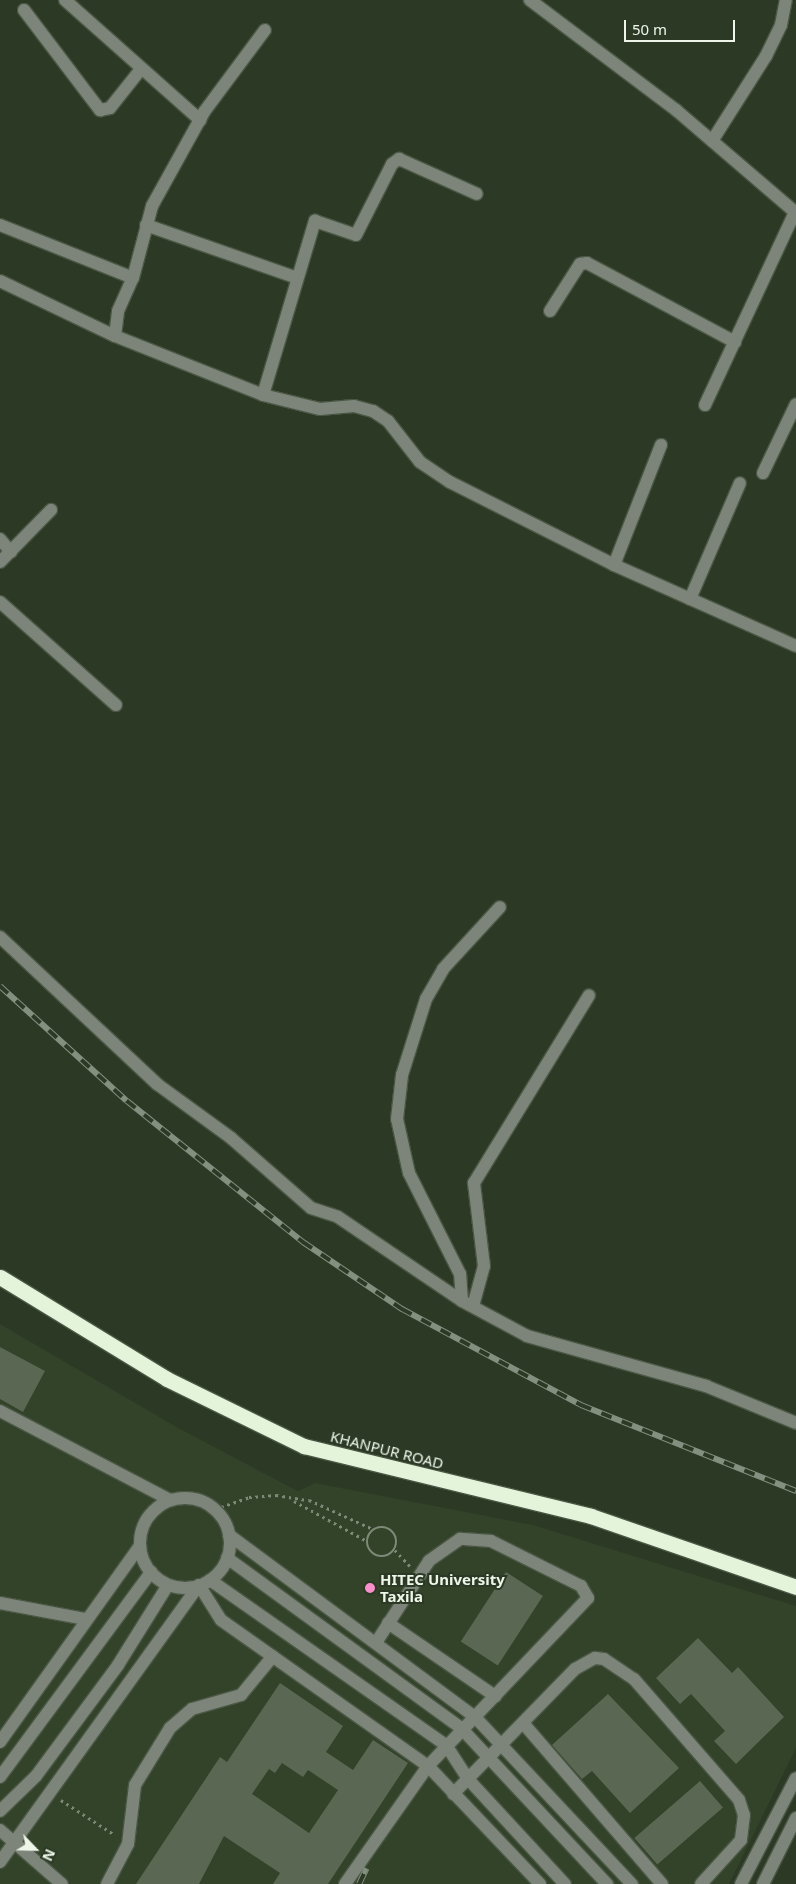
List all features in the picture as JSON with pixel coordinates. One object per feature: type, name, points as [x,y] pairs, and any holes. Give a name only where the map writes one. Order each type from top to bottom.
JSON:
[{"type":"highway","name":"KHANPUR ROAD","points":[[0,1277],[167,1379],[304,1446],[592,1516],[796,1587]]},
{"type":"street","points":[[65,0],[200,120]]},
{"type":"street","points":[[530,0],[712,141],[795,213],[705,405]]},
{"type":"street","points":[[712,141],[766,56],[781,25],[786,0]]},
{"type":"street","points":[[24,10],[100,110],[110,108],[141,69]]},
{"type":"street","points":[[115,336],[118,311],[133,278],[146,225],[172,165],[200,120],[265,30]]},
{"type":"street","points":[[263,396],[297,278],[316,221],[356,235],[392,164],[399,159],[476,194]]},
{"type":"street","points":[[0,225],[133,278]]},
{"type":"street","points":[[146,225],[297,278]]},
{"type":"street","points":[[550,311],[580,264],[588,263],[734,342]]},
{"type":"street","points":[[0,281],[115,336],[263,396],[320,409],[354,406],[373,411],[388,421],[420,462],[450,482],[614,564],[796,646]]},
{"type":"street","points":[[763,473],[796,404]]},
{"type":"street","points":[[614,564],[661,445]]},
{"type":"street","points":[[690,599],[740,483]]},
{"type":"street","points":[[0,562],[51,510]]},
{"type":"street","points":[[0,539],[11,552]]},
{"type":"street","points":[[0,602],[116,705]]},
{"type":"street","points":[[467,1304],[460,1274],[409,1173],[397,1119],[402,1075],[426,1000],[443,969],[500,908]]},
{"type":"street","points":[[0,937],[157,1084],[231,1138],[311,1208],[338,1217],[467,1304],[527,1336],[706,1386],[796,1423]]},
{"type":"street","points":[[467,1304],[484,1266],[474,1183],[589,995]]},
{"type":"street","points":[[0,1411],[170,1500],[194,1499],[214,1509],[229,1535],[377,1641],[474,1716],[632,1884]]},
{"type":"street","points":[[0,1742],[84,1619],[140,1546],[151,1513],[170,1500]]},
{"type":"street","points":[[0,1862],[15,1845],[204,1583],[227,1558],[229,1535]]},
{"type":"street","points":[[345,1884],[428,1766],[461,1728],[496,1696],[585,1606],[586,1591],[491,1541],[473,1537],[446,1545],[419,1576],[377,1641]]},
{"type":"street","points":[[140,1546],[151,1572],[168,1585],[204,1583],[446,1746],[468,1779],[565,1884]]},
{"type":"street","points":[[227,1558],[461,1728],[608,1884]]},
{"type":"street","points":[[0,1777],[151,1572]]},
{"type":"street","points":[[204,1583],[220,1620],[375,1725],[428,1766],[540,1884]]},
{"type":"street","points":[[0,1812],[36,1776],[118,1665],[168,1585]]},
{"type":"street","points":[[0,1603],[84,1619]]},
{"type":"street","points":[[388,1623],[496,1696]]},
{"type":"street","points":[[107,1884],[128,1844],[135,1785],[170,1728],[192,1710],[241,1696],[274,1656]]},
{"type":"street","points":[[453,1794],[585,1662],[604,1659],[624,1669],[739,1800],[744,1815],[741,1840],[701,1884]]},
{"type":"street","points":[[375,1725],[388,1708]]},
{"type":"street","points":[[523,1723],[662,1884]]},
{"type":"street","points":[[741,1884],[796,1778]]},
{"type":"street","points":[[763,1884],[796,1818]]},
{"type":"street","points":[[0,1830],[62,1884]]},
{"type":"path","points":[[214,1509],[249,1497],[276,1495],[293,1500],[367,1541],[370,1550],[379,1557],[395,1550]]},
{"type":"path","points":[[293,1500],[309,1500],[373,1529],[385,1527],[394,1533],[395,1550],[419,1576]]},
{"type":"path","points":[[367,1541],[373,1529]]},
{"type":"path","points":[[52,1794],[128,1844]]},
{"type":"shaded area","name":"HITEC University Taxila","points":[[0,1324],[180,1429],[298,1491],[315,1483],[533,1525],[796,1606],[796,1748],[729,1884],[0,1884]]},
{"type":"building","points":[[0,1347],[45,1371],[23,1412],[0,1399]]},
{"type":"building","points":[[506,1572],[543,1596],[498,1666],[461,1642]]},
{"type":"building","points":[[698,1638],[732,1673],[738,1667],[784,1717],[736,1764],[714,1741],[725,1731],[691,1694],[680,1704],[656,1678]]},
{"type":"building","points":[[280,1683],[343,1726],[326,1752],[353,1770],[373,1740],[408,1763],[328,1884],[273,1884],[280,1873],[224,1836],[199,1884],[136,1884],[220,1757],[227,1762]],"holes":[[[282,1763],[303,1777],[308,1770],[338,1790],[309,1833],[252,1794],[269,1769],[275,1773]]]},
{"type":"building","points":[[608,1694],[679,1768],[630,1813],[592,1771],[582,1779],[552,1745]]},
{"type":"building","points":[[700,1781],[723,1807],[657,1864],[634,1838]]},
{"type":"railway","points":[[0,986],[127,1101],[303,1242],[402,1309],[581,1405],[796,1491]]},
{"type":"railway","points":[[359,1884],[366,1869]]},
{"type":"place","name":"HITEC University Taxila","points":[[370,1588]]}]
